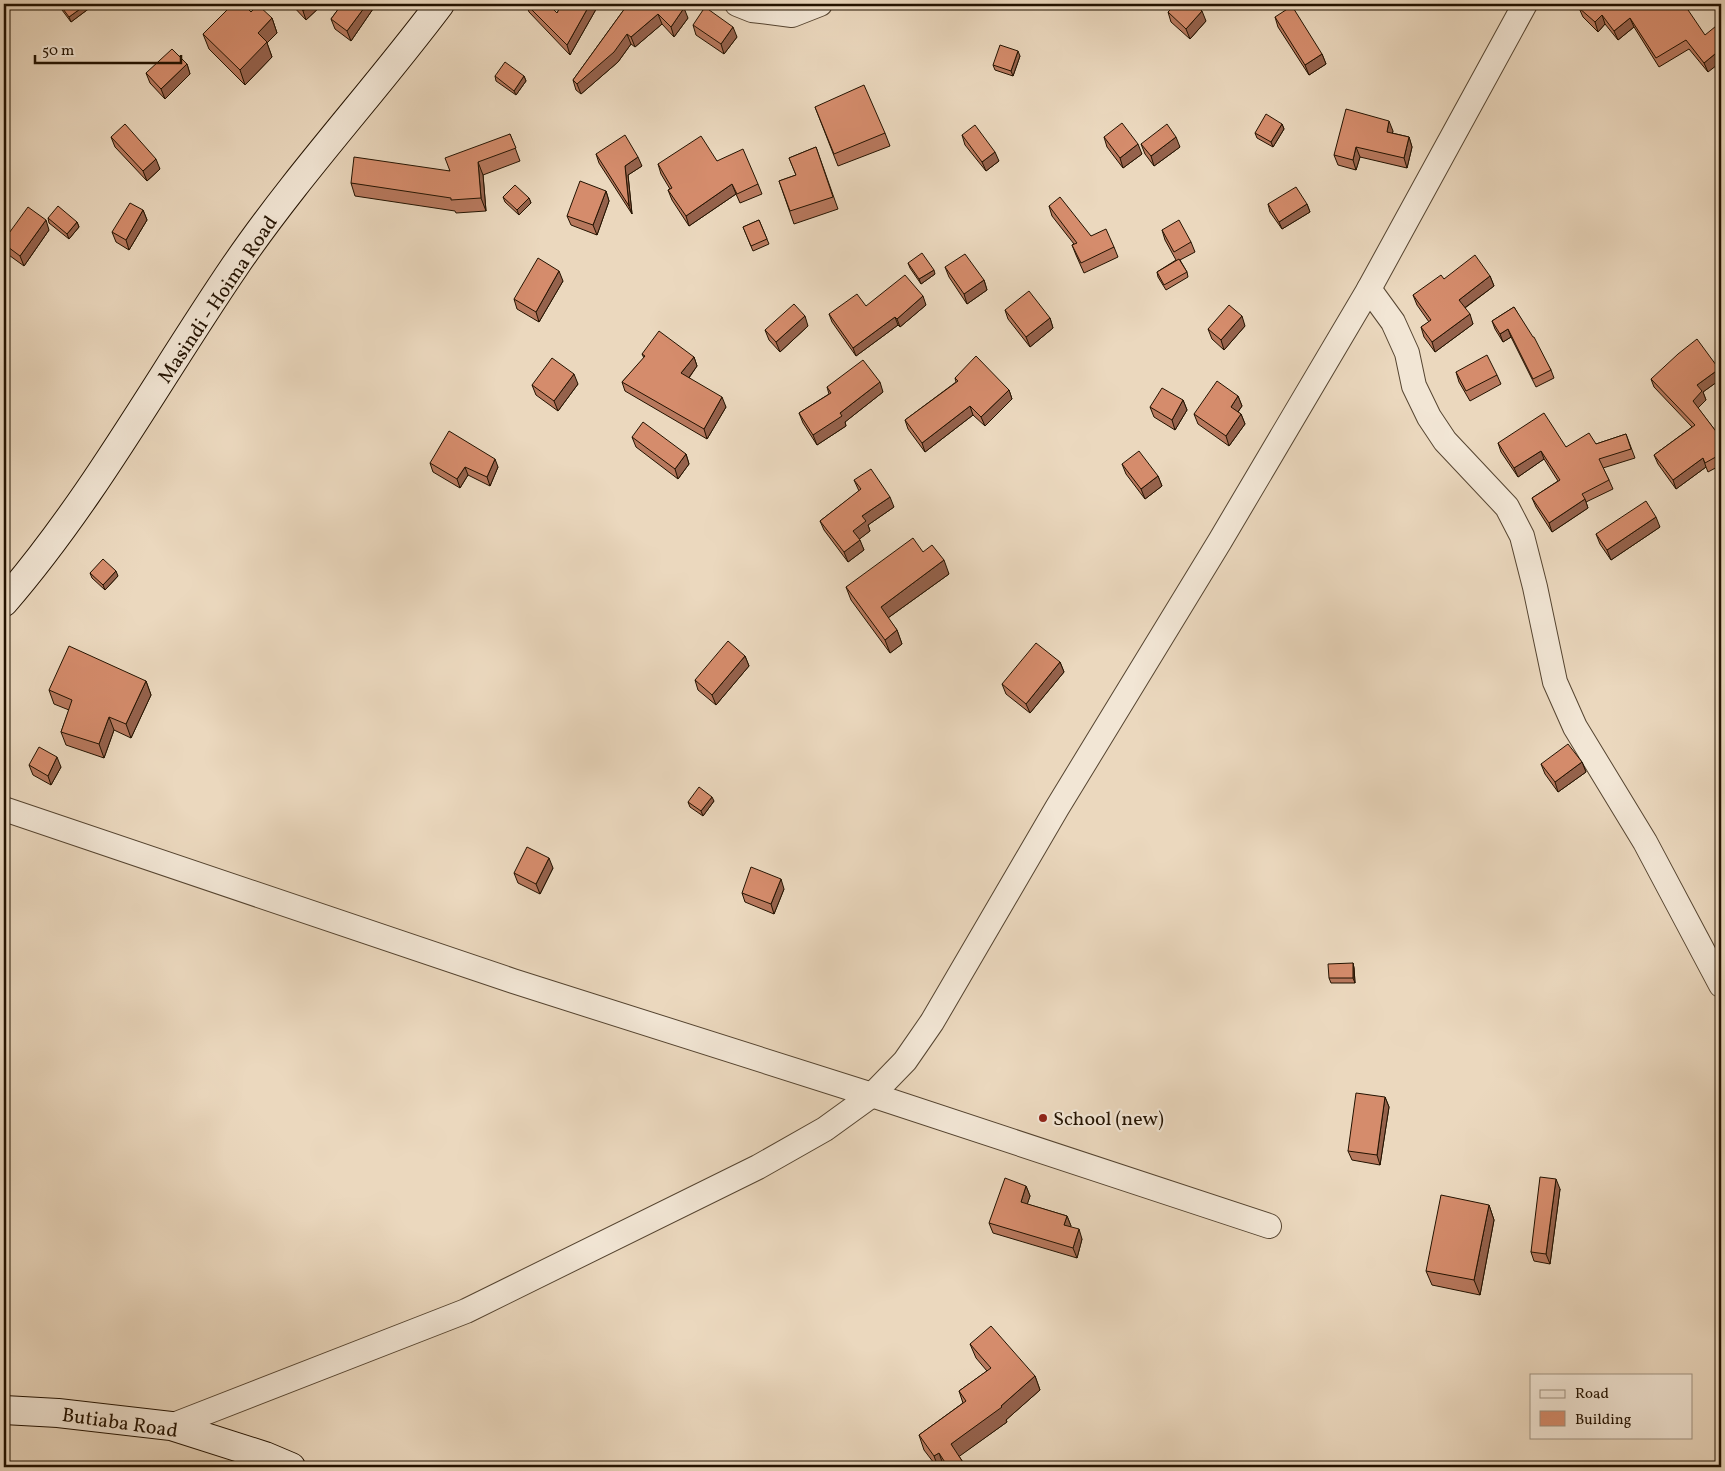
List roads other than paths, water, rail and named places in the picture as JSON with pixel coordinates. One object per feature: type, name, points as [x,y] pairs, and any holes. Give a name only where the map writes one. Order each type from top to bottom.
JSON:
[{"type":"main road","name":"Masindi - Hoima Road","points":[[4,602],[23,580],[78,506],[142,412],[236,265],[322,150],[440,4]]},
{"type":"main road","name":"Butiaba Road","points":[[4,1410],[58,1413],[171,1426],[265,1456],[291,1467]]},
{"type":"street","points":[[737,4],[752,10],[792,15],[820,4]]},
{"type":"street","points":[[171,1426],[466,1311],[758,1167],[825,1129],[872,1095],[905,1061],[932,1022],[1057,808],[1220,541],[1369,289],[1525,4]]},
{"type":"street","points":[[1369,289],[1392,322],[1407,353],[1414,386],[1429,417],[1445,441],[1507,508],[1515,522],[1522,536],[1536,587],[1555,682],[1571,718],[1645,842],[1721,985]]},
{"type":"street","points":[[4,809],[513,981],[872,1095],[1269,1226]]},
{"type":"place","name":"School (new)","points":[[1043,1118]]}]
